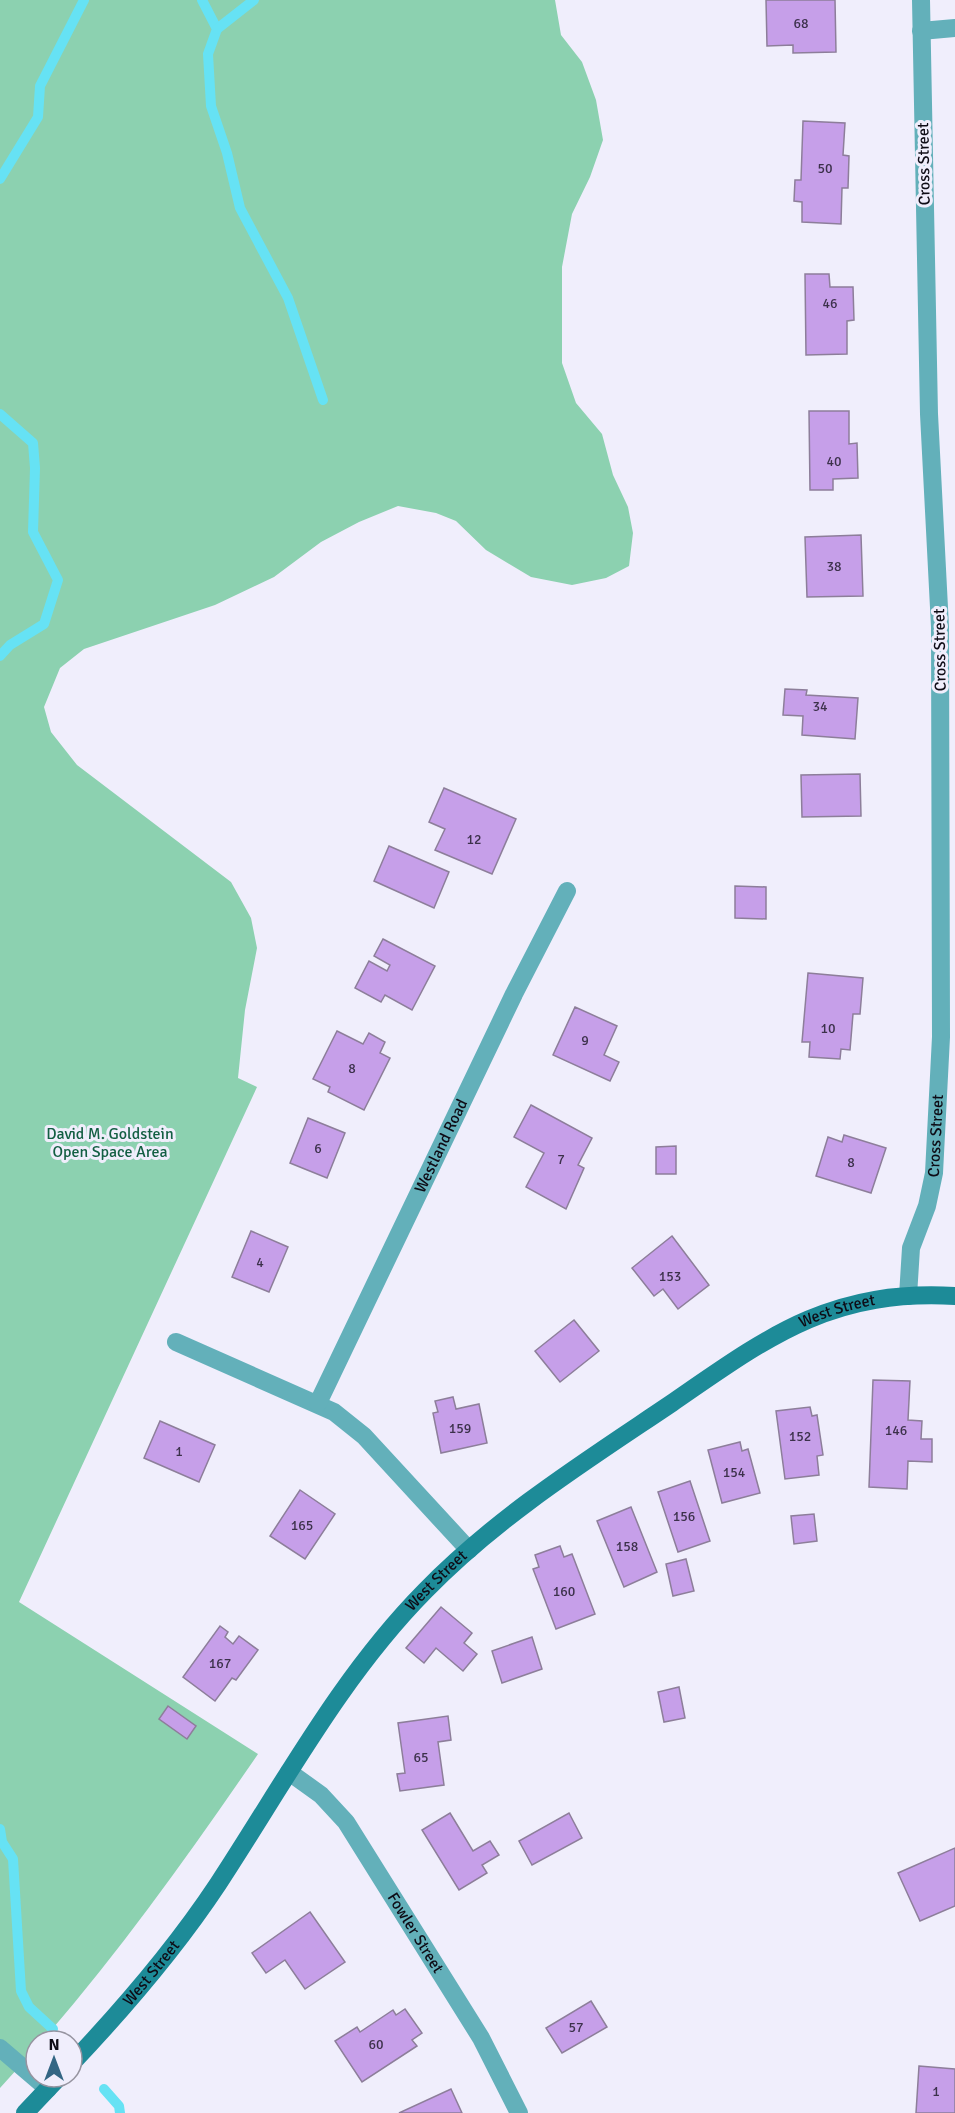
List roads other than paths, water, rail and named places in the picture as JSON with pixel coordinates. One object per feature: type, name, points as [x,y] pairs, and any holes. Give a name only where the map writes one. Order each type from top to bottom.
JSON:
[{"type":"main road","name":"West Street","points":[[84,2050],[127,2005],[187,1928],[289,1772],[387,1635],[425,1591],[469,1550],[546,1488],[704,1381],[780,1333],[839,1307],[881,1298],[955,1296]]},
{"type":"main road","points":[[25,2113],[48,2089]]},
{"type":"street","name":"Cross Street","points":[[908,1296],[911,1248],[927,1206],[934,1173],[940,1087],[948,660],[929,414],[921,0]]},
{"type":"street","points":[[921,31],[955,28]]},
{"type":"street","name":"Westland Road","points":[[318,1403],[514,994],[567,891]]},
{"type":"street","points":[[176,1342],[318,1403],[350,1423],[469,1550]]},
{"type":"street","name":"Fowler Street","points":[[289,1772],[321,1795],[346,1822],[481,2038],[519,2113]]},
{"type":"street","points":[[0,2048],[24,2064]]},
{"type":"waterway","points":[[0,179],[38,117],[40,86],[84,0]]},
{"type":"waterway","points":[[202,0],[217,29],[208,54],[211,106],[227,153],[240,208],[288,298],[323,400]]},
{"type":"waterway","points":[[217,29],[254,0]]},
{"type":"waterway","points":[[0,414],[33,443],[35,468],[33,532],[58,580],[44,624],[10,645],[0,656]]},
{"type":"waterway","points":[[0,1829],[2,1842],[13,1859],[21,1991],[29,2007],[53,2029]]},
{"type":"waterway","points":[[104,2089],[119,2106],[120,2113]]},
{"type":"park label","name":"David M. Goldstein Open Space Area","points":[[110,1143]]}]
